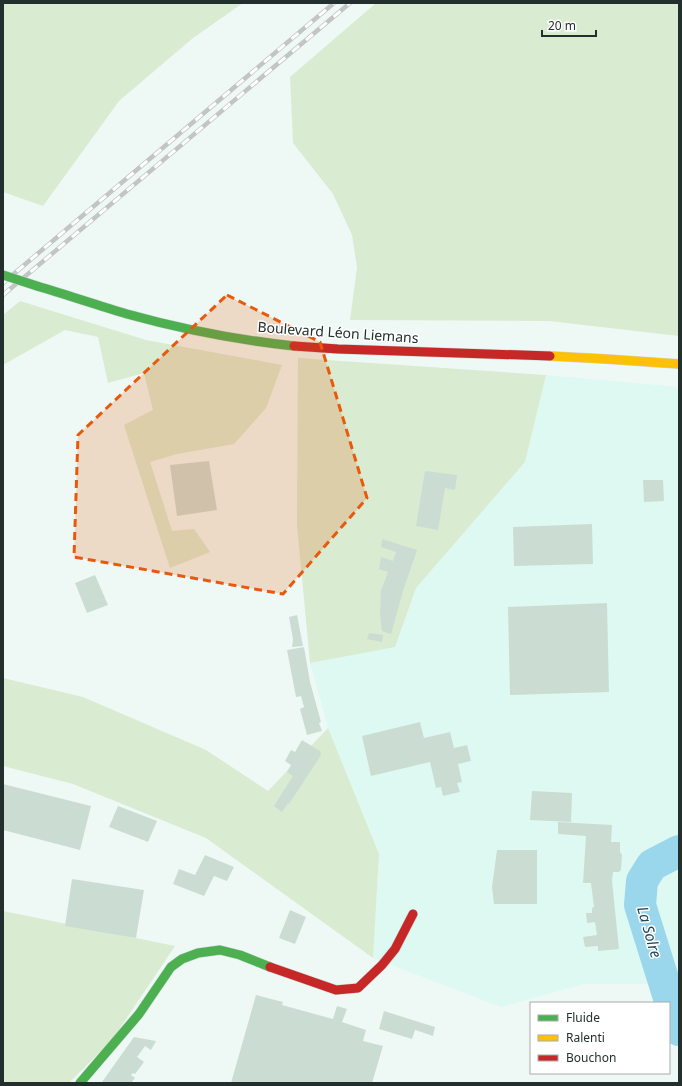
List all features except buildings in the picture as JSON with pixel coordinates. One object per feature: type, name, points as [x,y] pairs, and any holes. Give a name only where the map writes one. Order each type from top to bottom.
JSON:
[{"type":"main road","name":"Boulevard Léon Liemans","points":[[3,275],[127,314],[226,336],[290,345],[441,353],[636,360],[679,364]]},
{"type":"main road","points":[[80,1083],[139,1014],[171,967],[182,959],[198,953],[220,950],[240,955],[280,971],[336,990],[358,988],[382,965],[395,949],[412,914]]},
{"type":"highlighted area","points":[[227,295],[320,342],[367,498],[283,594],[74,557],[78,435]]},
{"type":"shaded area","points":[[3,3],[243,3],[193,38],[119,101],[43,206],[3,192]]},
{"type":"shaded area","points":[[376,3],[679,3],[679,336],[549,321],[350,320],[357,267],[352,235],[333,194],[293,143],[290,77]]},
{"type":"shaded area","points":[[20,301],[146,340],[282,365],[266,408],[234,444],[177,454],[150,462],[172,531],[194,529],[210,552],[170,568],[124,425],[153,410],[144,373],[108,383],[98,337],[65,330],[3,365],[3,315]]},
{"type":"shaded area","points":[[298,358],[546,375],[525,462],[416,588],[395,647],[310,663],[297,525]]},
{"type":"shaded area","points":[[546,375],[679,387],[679,992],[647,984],[584,984],[501,1007],[373,958],[379,854],[328,728],[310,663],[395,647],[416,588],[525,462]]},
{"type":"shaded area","points":[[3,678],[83,697],[206,750],[268,791],[328,728],[379,854],[373,958],[206,838],[73,784],[3,766]]},
{"type":"shaded area","points":[[3,911],[175,946],[112,1040],[69,1083],[3,1083]]},
{"type":"waterway","name":"La Solre","points":[[679,851],[652,865],[642,881],[640,905],[679,1030]]},
{"type":"railway","points":[[3,283],[334,3]]},
{"type":"railway","points":[[3,295],[350,3]]},
{"type":"traffic: fast","points":[[3,275],[37,286]]},
{"type":"traffic: fast","points":[[37,286],[127,314],[168,324],[231,337],[294,346]]},
{"type":"traffic: fast","points":[[80,1083],[139,1014],[171,967],[182,959],[198,953],[220,950],[240,955],[270,967]]},
{"type":"traffic: slow","points":[[550,356],[679,364]]},
{"type":"traffic: jam","points":[[294,346],[338,349],[550,356]]},
{"type":"traffic: jam","points":[[270,967],[336,990],[358,988],[382,965],[395,949],[413,914]]}]
